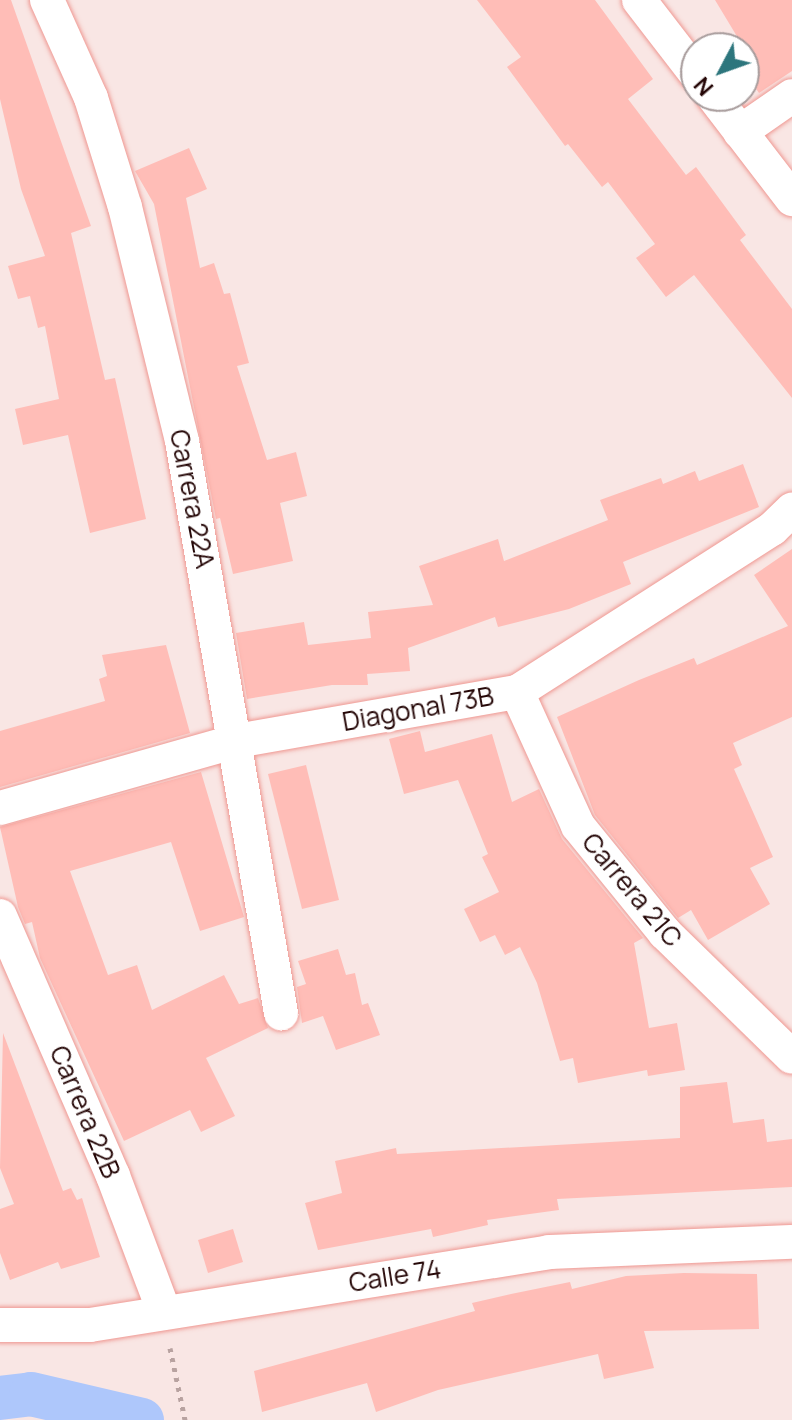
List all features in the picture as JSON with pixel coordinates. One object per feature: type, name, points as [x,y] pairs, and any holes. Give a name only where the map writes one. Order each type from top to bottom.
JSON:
[{"type":"street","name":"Carrera 22A","points":[[47,0],[91,98],[125,207],[182,441],[281,1013]]},
{"type":"street","points":[[639,0],[680,53]]},
{"type":"street","points":[[740,132],[792,96]]},
{"type":"street","points":[[725,112],[792,199]]},
{"type":"street","name":"Diagonal 73B","points":[[0,808],[236,741],[517,692],[772,529],[792,510]]},
{"type":"street","name":"Carrera 21C","points":[[517,692],[578,826],[665,933],[792,1057]]},
{"type":"street","name":"Carrera 22B","points":[[0,916],[113,1176],[164,1312]]},
{"type":"street","name":"Calle 74","points":[[0,1325],[90,1325],[549,1252],[792,1242]]},
{"type":"path","points":[[164,1312],[185,1420]]},
{"type":"building","points":[[0,0],[11,0],[91,226],[71,233],[105,380],[115,378],[146,519],[90,533],[68,435],[23,445],[15,409],[59,399],[45,326],[38,328],[30,296],[18,299],[8,266],[45,256],[21,189],[0,99]]},
{"type":"building","points":[[477,0],[595,0],[653,79],[628,99],[686,175],[696,167],[746,235],[740,240],[792,309],[792,398],[694,275],[666,297],[636,258],[655,244],[608,182],[602,187],[568,144],[565,146],[507,67],[521,57]]},
{"type":"building","points":[[715,0],[792,0],[792,71],[760,92],[760,32],[734,32]]},
{"type":"building","points":[[189,148],[207,189],[186,198],[200,268],[214,263],[224,294],[230,293],[249,363],[237,366],[267,460],[296,452],[307,496],[280,503],[293,561],[233,574],[220,518],[216,519],[154,204],[135,171]]},
{"type":"building","points":[[743,464],[759,507],[623,562],[631,584],[569,609],[498,627],[495,617],[408,648],[410,671],[367,674],[368,685],[332,685],[247,699],[236,633],[304,622],[308,645],[371,638],[368,612],[433,605],[419,566],[498,539],[504,561],[608,520],[600,500],[661,478],[663,484],[695,471],[699,481]]},
{"type":"building","points":[[792,549],[792,717],[733,743],[742,765],[734,769],[773,857],[750,868],[770,904],[708,940],[691,910],[678,918],[595,815],[557,717],[694,658],[697,665],[788,626],[754,575]]},
{"type":"building","points":[[166,645],[190,733],[0,787],[0,731],[105,701],[99,679],[107,676],[102,655]]},
{"type":"building","points":[[420,731],[425,752],[492,734],[512,802],[539,789],[562,839],[643,938],[634,943],[649,1028],[677,1023],[685,1070],[648,1076],[647,1070],[578,1083],[573,1058],[560,1061],[537,983],[520,947],[505,955],[495,935],[480,942],[464,909],[499,892],[482,857],[488,854],[458,780],[404,794],[389,739]]},
{"type":"building","points":[[306,765],[339,900],[302,909],[268,774]]},
{"type":"building","points":[[201,772],[244,917],[200,931],[171,842],[70,871],[108,975],[137,965],[152,1010],[224,975],[239,1004],[258,998],[268,1028],[206,1058],[235,1116],[201,1132],[190,1110],[124,1141],[40,958],[32,922],[25,924],[18,907],[0,827]]},
{"type":"building","points":[[338,949],[346,975],[355,973],[362,1005],[368,1003],[380,1035],[336,1050],[323,1016],[302,1023],[297,987],[306,984],[298,961]]},
{"type":"building","points":[[3,1033],[63,1191],[71,1188],[77,1200],[82,1198],[100,1257],[61,1269],[58,1262],[10,1280],[0,1253],[0,1209],[14,1204],[0,1168]]},
{"type":"building","points":[[727,1082],[733,1123],[764,1119],[767,1142],[792,1139],[792,1187],[557,1199],[559,1210],[487,1220],[488,1225],[433,1237],[431,1229],[318,1250],[305,1203],[342,1193],[335,1161],[396,1148],[397,1154],[680,1138],[680,1087]]},
{"type":"building","points":[[233,1229],[243,1262],[208,1273],[198,1240]]},
{"type":"building","points":[[757,1274],[759,1329],[644,1331],[654,1368],[604,1379],[598,1354],[438,1390],[376,1412],[367,1383],[262,1412],[254,1371],[475,1311],[472,1303],[511,1294],[570,1282],[572,1289],[626,1276]]},
{"type":"waterway","points":[[0,1398],[31,1394],[142,1420]]}]
